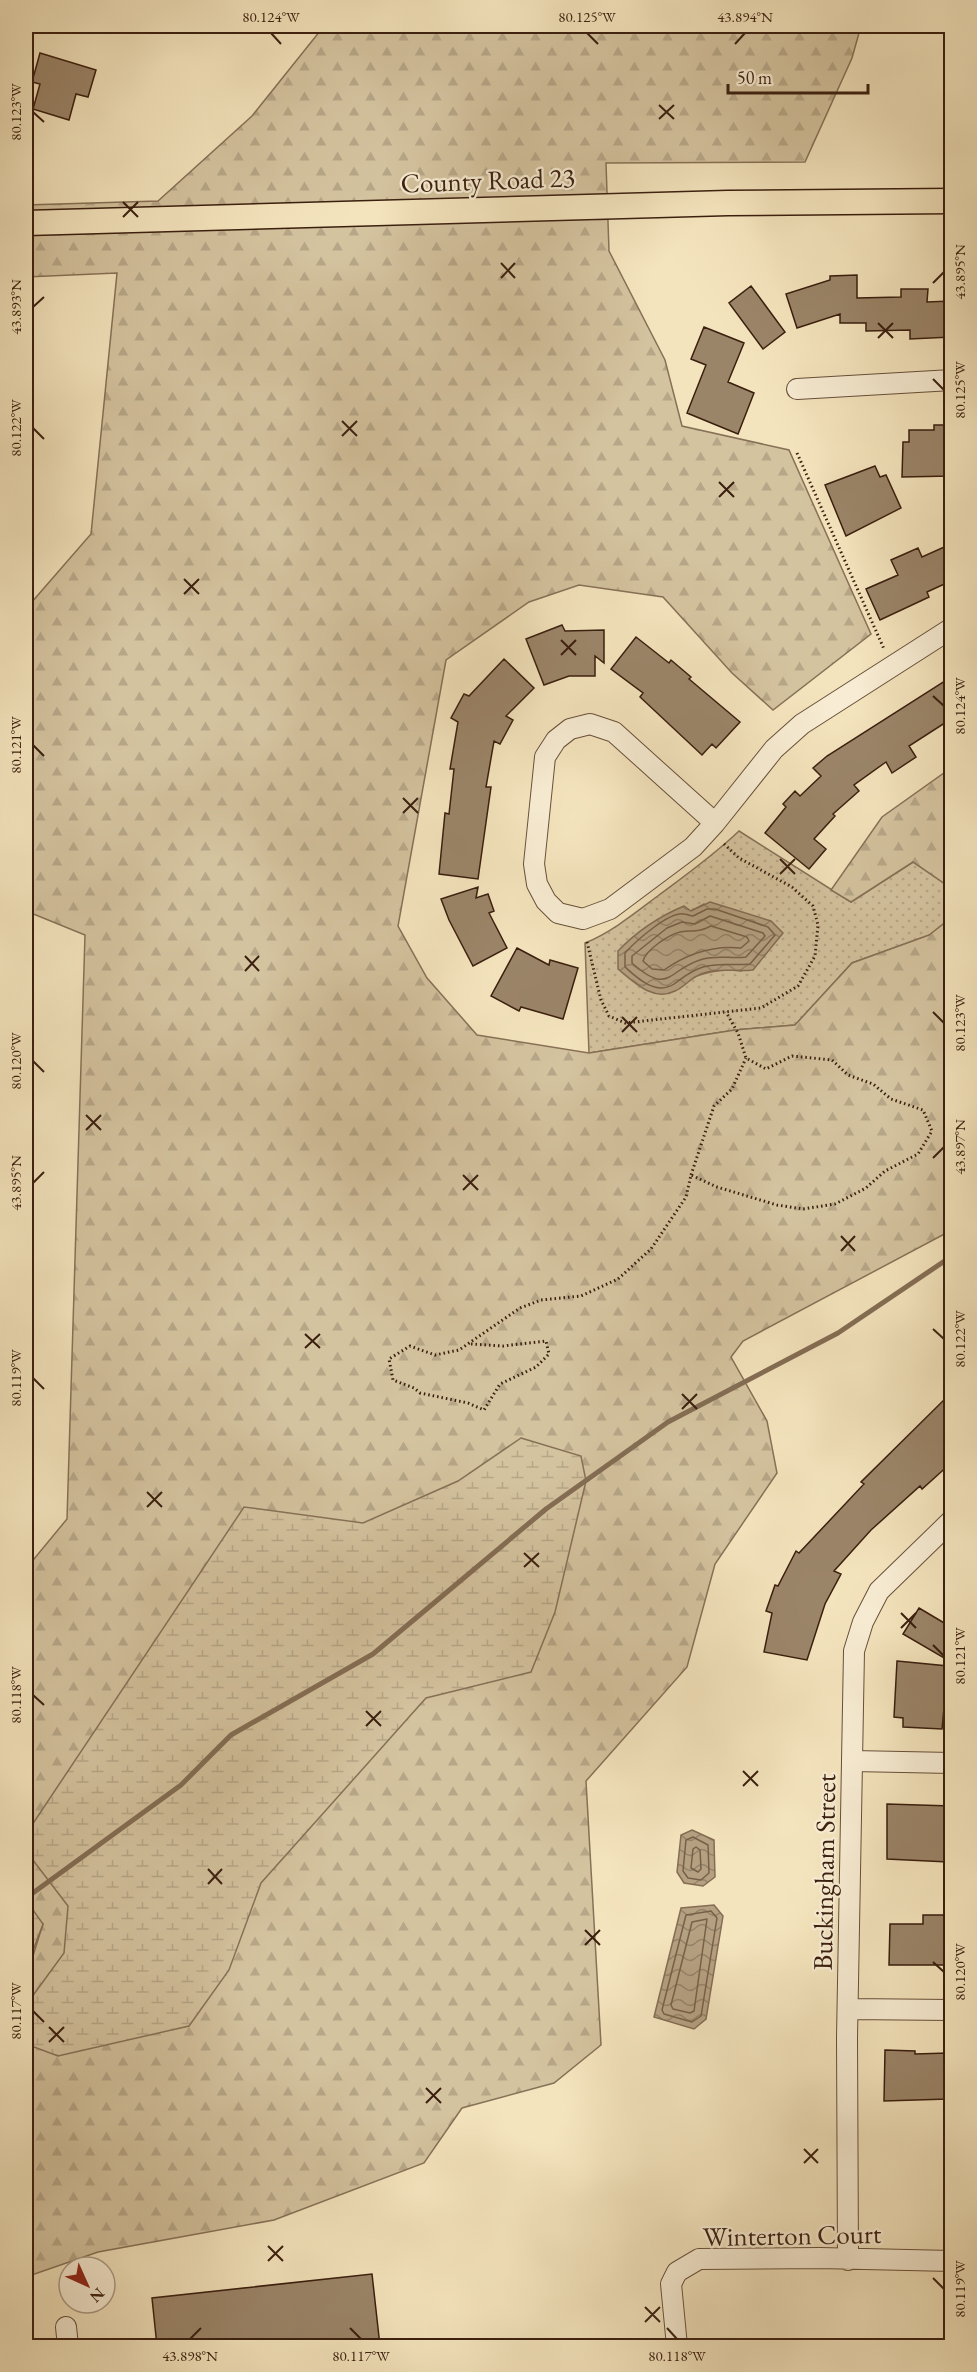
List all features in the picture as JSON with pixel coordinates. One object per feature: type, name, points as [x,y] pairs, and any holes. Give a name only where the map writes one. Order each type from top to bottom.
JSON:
[{"type":"main road","name":"County Road 23","points":[[26,223],[728,203],[951,201]]},
{"type":"street","points":[[797,389],[951,380]]},
{"type":"street","points":[[715,823],[614,732],[590,724],[570,729],[556,740],[545,757],[534,864],[537,884],[546,900],[558,914],[583,919],[610,909],[693,847],[715,823],[774,749],[802,724],[951,628]]},
{"type":"street","name":"Buckingham Street","points":[[848,2260],[848,2009],[854,1651],[863,1622],[879,1592],[951,1520]]},
{"type":"street","points":[[853,1761],[951,1763]]},
{"type":"street","points":[[848,2009],[951,2010]]},
{"type":"street","name":"Winterton Court","points":[[677,2346],[671,2284],[677,2272],[699,2259],[820,2258],[951,2261]]},
{"type":"street","points":[[66,2326],[68,2346]]},
{"type":"path","points":[[797,453],[892,664]]},
{"type":"path","points":[[587,942],[601,1000],[609,1016],[625,1023],[761,1008],[798,986],[815,956],[818,925],[813,906],[792,887],[739,858],[723,843]]},
{"type":"path","points":[[471,1344],[503,1346],[546,1341],[549,1354],[536,1367],[500,1384],[484,1410],[468,1402],[420,1393],[414,1388],[393,1380],[389,1359],[410,1346],[435,1355],[459,1350],[471,1344],[479,1334],[520,1308],[541,1300],[580,1296],[625,1274],[651,1249],[686,1197],[714,1106],[732,1089],[746,1058],[738,1033],[726,1012]]},
{"type":"path","points":[[691,1175],[717,1187],[777,1205],[803,1209],[835,1204],[866,1188],[885,1171],[918,1154],[932,1131],[923,1110],[891,1099],[873,1084],[848,1075],[832,1060],[792,1056],[766,1069],[746,1058]]},
{"type":"green space","points":[[324,26],[861,26],[852,58],[805,162],[606,163],[609,251],[665,360],[682,426],[789,450],[871,634],[773,710],[732,673],[663,597],[579,585],[529,602],[446,660],[398,926],[427,978],[477,1035],[589,1053],[735,1030],[795,1025],[852,963],[929,935],[951,918],[952,1230],[743,1341],[731,1357],[767,1421],[777,1473],[715,1564],[687,1667],[586,1781],[601,2045],[554,2083],[462,2108],[424,2163],[274,2220],[89,2255],[57,2255],[57,2266],[26,2277],[26,1978],[43,1924],[26,1907],[26,1582],[29,1565],[67,1519],[85,935],[26,911],[26,604],[31,603],[91,534],[117,273],[26,277],[26,205],[158,201],[252,116]]},
{"type":"green space","points":[[951,768],[951,888],[913,862],[851,902],[831,890],[882,817]]},
{"type":"green space","points":[[739,831],[851,902],[913,862],[951,888],[951,918],[930,935],[852,963],[795,1025],[735,1030],[589,1053],[585,943],[632,915]],"holes":[[[704,904],[741,971],[714,971],[689,979],[691,911]]]},
{"type":"green space","points":[[521,1438],[581,1456],[586,1481],[555,1612],[531,1672],[426,1698],[261,1883],[229,1970],[189,2026],[58,2056],[26,2044],[26,2005],[64,1953],[68,1906],[26,1851],[26,1834],[244,1507],[363,1523],[458,1481]]},
{"type":"green space","points":[[26,1900],[43,1924],[26,1969]]},
{"type":"water","points":[[710,902],[771,921],[783,933],[753,970],[707,972],[675,991],[659,994],[644,989],[618,969],[618,951],[641,930],[684,906],[691,911]]},
{"type":"water","points":[[692,1830],[714,1840],[715,1877],[703,1886],[684,1883],[677,1872],[681,1835]]},
{"type":"water","points":[[714,1905],[723,1916],[706,2019],[694,2029],[654,2017],[681,1908]]},
{"type":"building","points":[[40,53],[96,70],[88,97],[76,94],[69,120],[33,109],[40,84],[32,82]]},
{"type":"building","points":[[857,275],[857,298],[901,297],[901,289],[928,289],[927,302],[951,301],[951,337],[910,339],[910,330],[866,331],[866,323],[840,323],[840,314],[797,328],[786,294],[830,280],[830,276]]},
{"type":"building","points":[[751,286],[785,332],[763,349],[729,303]]},
{"type":"building","points":[[704,327],[744,343],[728,382],[754,393],[738,434],[687,413],[706,365],[691,359]]},
{"type":"building","points":[[934,425],[951,425],[951,476],[902,477],[903,442],[909,442],[909,430],[934,430]]},
{"type":"building","points":[[875,466],[880,477],[886,475],[901,508],[846,536],[825,485]]},
{"type":"building","points":[[951,544],[951,581],[927,592],[929,597],[880,620],[866,589],[898,575],[891,560],[918,548],[922,557]]},
{"type":"building","points":[[562,625],[565,631],[604,630],[604,663],[595,656],[595,676],[569,676],[544,685],[526,639]]},
{"type":"building","points":[[636,637],[669,663],[671,660],[691,677],[689,679],[740,722],[716,748],[712,744],[702,755],[640,697],[643,693],[611,669]]},
{"type":"building","points":[[504,659],[534,688],[506,716],[513,720],[500,744],[494,741],[486,787],[491,787],[478,879],[439,874],[445,813],[449,814],[454,769],[450,769],[458,722],[451,718],[464,694],[469,696]]},
{"type":"building","points":[[951,677],[951,719],[909,746],[916,757],[892,773],[886,762],[854,785],[859,791],[833,814],[835,816],[814,839],[826,849],[809,869],[765,833],[786,807],[783,804],[795,791],[800,796],[821,776],[813,768],[827,756]]},
{"type":"building","points":[[478,887],[476,898],[488,894],[494,911],[489,913],[507,948],[473,966],[449,920],[441,899]]},
{"type":"building","points":[[517,948],[549,965],[550,960],[578,968],[563,1019],[521,1007],[519,1011],[491,996]]},
{"type":"building","points":[[951,1393],[951,1463],[922,1489],[920,1486],[871,1530],[834,1571],[841,1574],[825,1604],[807,1660],[764,1652],[772,1613],[766,1611],[775,1585],[778,1586],[796,1551],[799,1553],[864,1484],[861,1482]]},
{"type":"building","points":[[919,1608],[951,1627],[951,1662],[903,1634]]},
{"type":"building","points":[[897,1661],[948,1666],[942,1729],[903,1727],[903,1718],[894,1717]]},
{"type":"building","points":[[887,1804],[951,1806],[951,1827],[948,1827],[948,1862],[887,1859]]},
{"type":"building","points":[[923,1915],[950,1915],[950,1965],[889,1965],[890,1924],[923,1924]]},
{"type":"building","points":[[885,2050],[915,2051],[915,2054],[948,2053],[948,2099],[884,2101]]},
{"type":"building","points":[[372,2274],[380,2346],[157,2346],[152,2298]]},
{"type":"waterway","points":[[26,1898],[181,1785],[231,1735],[373,1654],[546,1509],[668,1422],[838,1333],[952,1256]]}]
